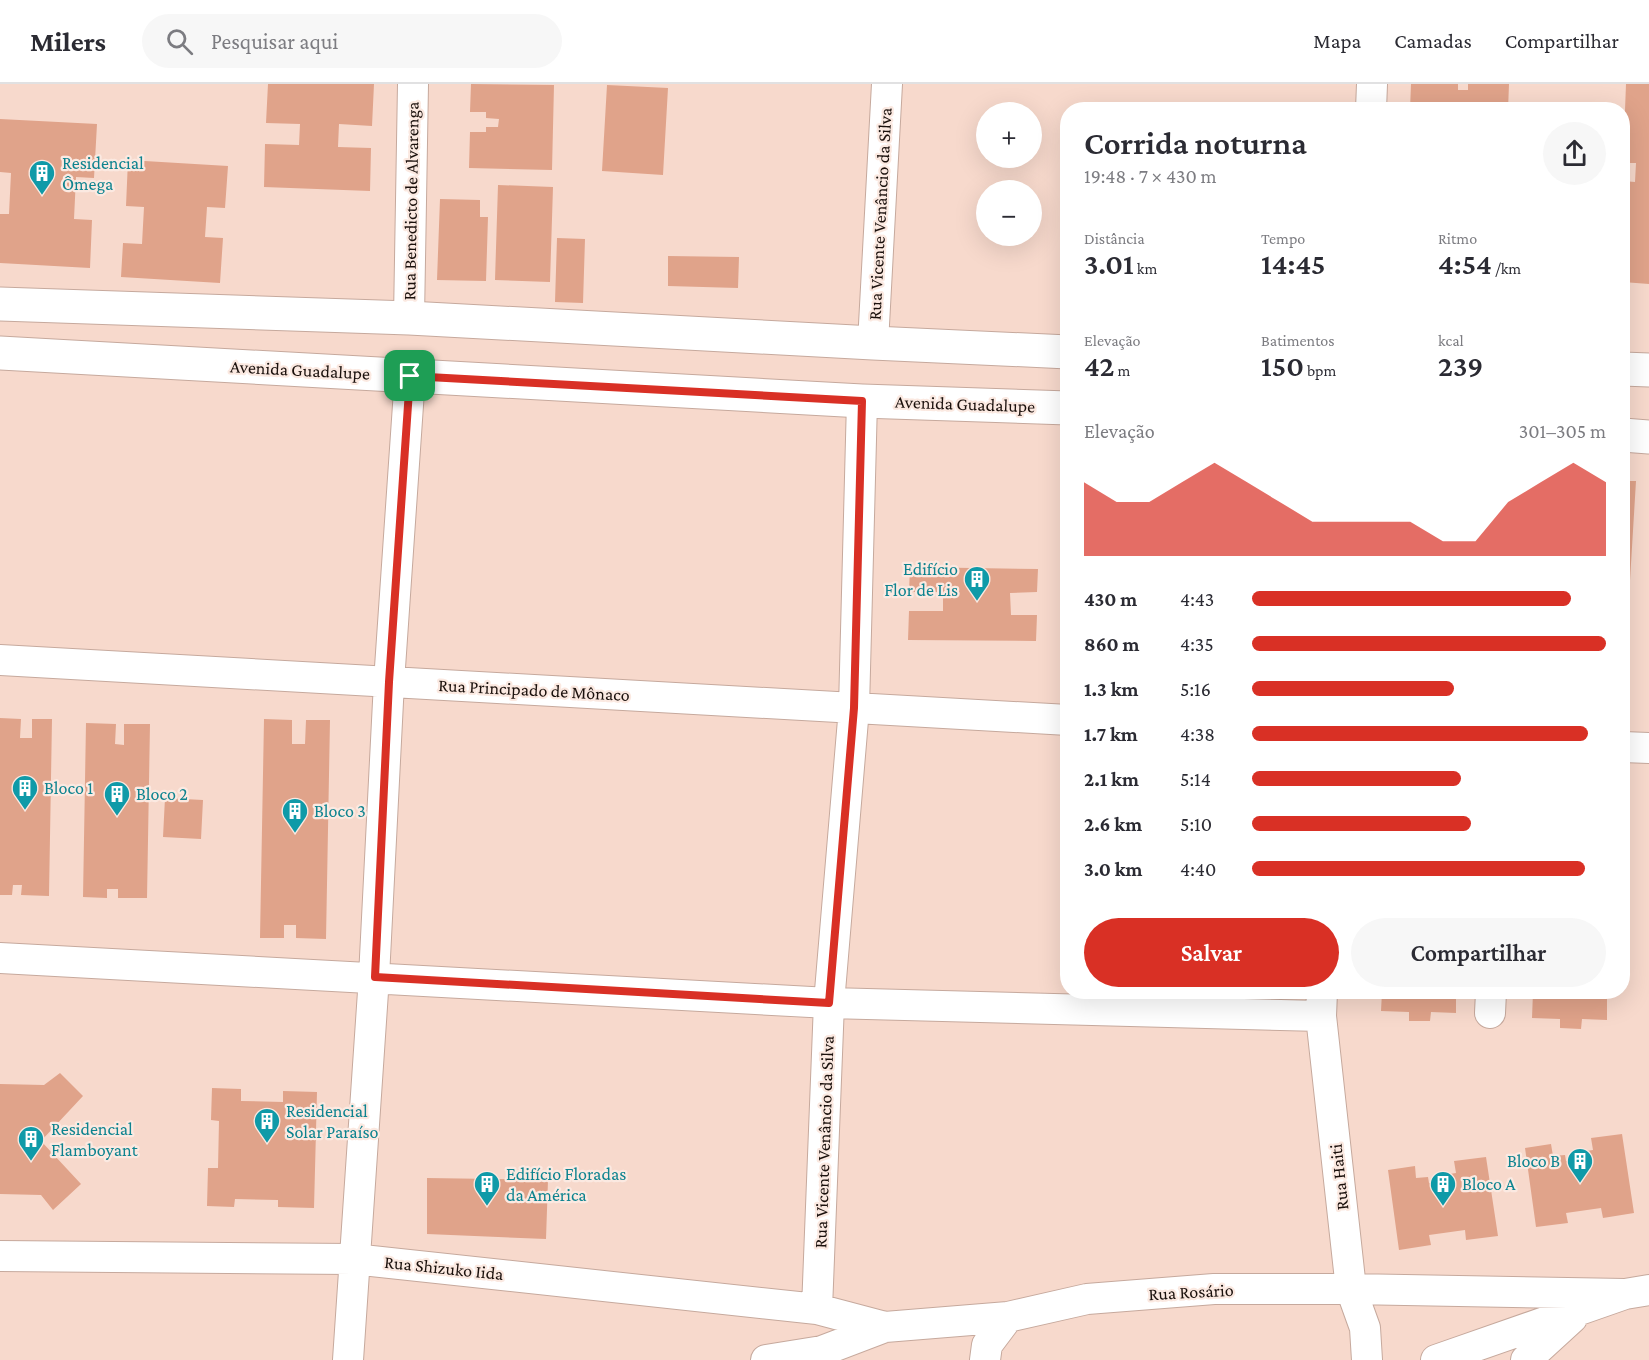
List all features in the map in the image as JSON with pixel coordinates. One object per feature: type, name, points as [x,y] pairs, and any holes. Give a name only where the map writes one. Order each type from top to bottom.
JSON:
[{"type":"street","name":"Rua Benedicto de Alvarenga","points":[[409,318],[413,84]]},
{"type":"street","name":"Rua Vicente Venâncio da Silva","points":[[873,343],[887,84]]},
{"type":"street","points":[[1371,102],[1372,84]]},
{"type":"street","points":[[0,304],[409,318],[1060,351]]},
{"type":"street","name":"Avenida Guadalupe","points":[[0,353],[862,401],[1060,408]]},
{"type":"street","points":[[1630,369],[1649,370]]},
{"type":"street","points":[[348,1360],[353,1258],[375,977],[389,682],[410,376]]},
{"type":"street","name":"Rua Vicente Venâncio da Silva","points":[[817,1309],[829,1003],[854,708],[862,401]]},
{"type":"street","points":[[1630,436],[1649,437]]},
{"type":"street","name":"Rua Principado de Mônaco","points":[[0,660],[1060,720]]},
{"type":"street","points":[[1630,747],[1649,748]]},
{"type":"street","points":[[0,958],[829,1003],[1322,1004]]},
{"type":"street","name":"Rua Haiti","points":[[1322,1004],[1351,1288],[1365,1328],[1367,1360]]},
{"type":"street","name":"Rua Shizuko Iida","points":[[0,1256],[353,1258],[817,1309],[885,1327]]},
{"type":"street","name":"Rua Rosário","points":[[766,1360],[822,1351],[885,1327],[1008,1317],[1087,1299],[1214,1288],[1637,1292]]},
{"type":"street","name":"Rua Rosário","points":[[1436,1360],[1583,1308],[1637,1292]]},
{"type":"street","points":[[1526,1360],[1583,1308]]},
{"type":"street","points":[[985,1360],[987,1345],[1008,1317]]},
{"type":"building","points":[[268,84],[374,84],[372,126],[339,124],[338,147],[371,148],[370,191],[264,187],[265,144],[299,145],[300,124],[266,123]]},
{"type":"building","points":[[471,84],[554,85],[552,170],[469,168],[470,132],[486,132],[486,127],[498,127],[499,119],[486,118],[486,112],[470,112]]},
{"type":"building","points":[[1411,84],[1458,84],[1458,90],[1468,90],[1468,84],[1509,84],[1508,102],[1410,102]]},
{"type":"building","points":[[1626,84],[1649,84],[1649,284],[1630,283],[1630,182],[1635,182],[1636,163],[1630,163],[1630,102],[1625,102]]},
{"type":"building","points":[[607,85],[668,88],[663,175],[602,171]]},
{"type":"building","name":"Residencial Ômega","points":[[0,119],[97,124],[94,178],[76,177],[74,219],[92,220],[90,268],[0,263],[0,214],[9,214],[11,173],[0,172]]},
{"type":"building","points":[[128,160],[228,166],[225,208],[207,207],[205,237],[223,238],[220,283],[121,277],[123,243],[142,244],[144,207],[126,206]]},
{"type":"building","points":[[498,185],[553,187],[550,282],[495,280]]},
{"type":"building","points":[[440,199],[480,200],[480,217],[488,217],[486,281],[437,280]]},
{"type":"building","points":[[557,238],[585,239],[583,303],[555,302]]},
{"type":"building","points":[[668,256],[739,257],[738,288],[668,286]]},
{"type":"building","points":[[1630,481],[1636,481],[1630,580]]},
{"type":"building","name":"Edifício Flor de Lis","points":[[910,567],[1038,569],[1037,592],[1010,593],[1011,615],[1037,615],[1036,641],[908,640],[909,611],[943,611],[943,592],[909,592]]},
{"type":"building","name":"Bloco 1","points":[[0,718],[21,719],[20,738],[32,738],[32,719],[52,719],[49,896],[21,895],[22,885],[13,885],[12,895],[0,895]]},
{"type":"building","name":"Bloco 3","points":[[264,719],[292,720],[292,744],[305,744],[306,720],[330,720],[326,939],[296,938],[296,925],[284,925],[284,938],[260,938]]},
{"type":"building","name":"Bloco 2","points":[[86,723],[116,724],[115,744],[124,745],[124,724],[150,724],[147,898],[118,898],[118,889],[107,889],[107,898],[83,897]]},
{"type":"building","points":[[165,798],[203,800],[201,839],[163,837]]},
{"type":"building","points":[[1382,999],[1456,999],[1456,1013],[1431,1012],[1430,1021],[1409,1021],[1409,1012],[1381,1011]]},
{"type":"building","points":[[1533,999],[1607,999],[1607,1020],[1582,1019],[1581,1029],[1560,1028],[1560,1019],[1532,1018]]},
{"type":"building","name":"Residencial Flamboyant","points":[[60,1073],[83,1096],[41,1141],[81,1184],[53,1210],[41,1195],[0,1194],[0,1084],[44,1085]]},
{"type":"building","name":"Residencial Solar Paraíso","points":[[212,1088],[241,1089],[241,1101],[283,1102],[283,1091],[317,1092],[314,1208],[278,1207],[278,1200],[235,1199],[234,1207],[207,1206],[208,1168],[218,1168],[219,1121],[211,1120]]},
{"type":"building","name":"Bloco B","points":[[1622,1134],[1634,1213],[1603,1218],[1601,1208],[1566,1213],[1568,1223],[1536,1227],[1525,1148],[1551,1144],[1553,1156],[1565,1155],[1566,1161],[1581,1159],[1580,1152],[1593,1150],[1591,1138]]},
{"type":"building","name":"Bloco A","points":[[1486,1157],[1498,1236],[1466,1240],[1465,1230],[1429,1235],[1431,1245],[1399,1250],[1388,1170],[1415,1166],[1416,1178],[1428,1177],[1429,1183],[1444,1181],[1443,1175],[1456,1173],[1454,1161]]},
{"type":"building","name":"Edifício Floradas da América","points":[[427,1178],[548,1180],[546,1239],[427,1234]]},
{"type":"place","name":"Residencial Ômega","points":[[42,196]]},
{"type":"place","name":"Edifício Flor de Lis","points":[[977,602]]},
{"type":"place","name":"Bloco 1","points":[[25,811]]},
{"type":"place","name":"Bloco 2","points":[[117,817]]},
{"type":"place","name":"Bloco 3","points":[[295,834]]},
{"type":"place","name":"Residencial Solar Paraíso","points":[[267,1144]]},
{"type":"place","name":"Residencial Flamboyant","points":[[31,1162]]},
{"type":"place","name":"Bloco B","points":[[1580,1184]]},
{"type":"place","name":"Edifício Floradas da América","points":[[487,1207]]},
{"type":"place","name":"Bloco A","points":[[1443,1207]]},
{"type":"route","points":[[410,376],[862,401],[854,708],[829,1003],[375,977],[389,682],[410,376]]}]
